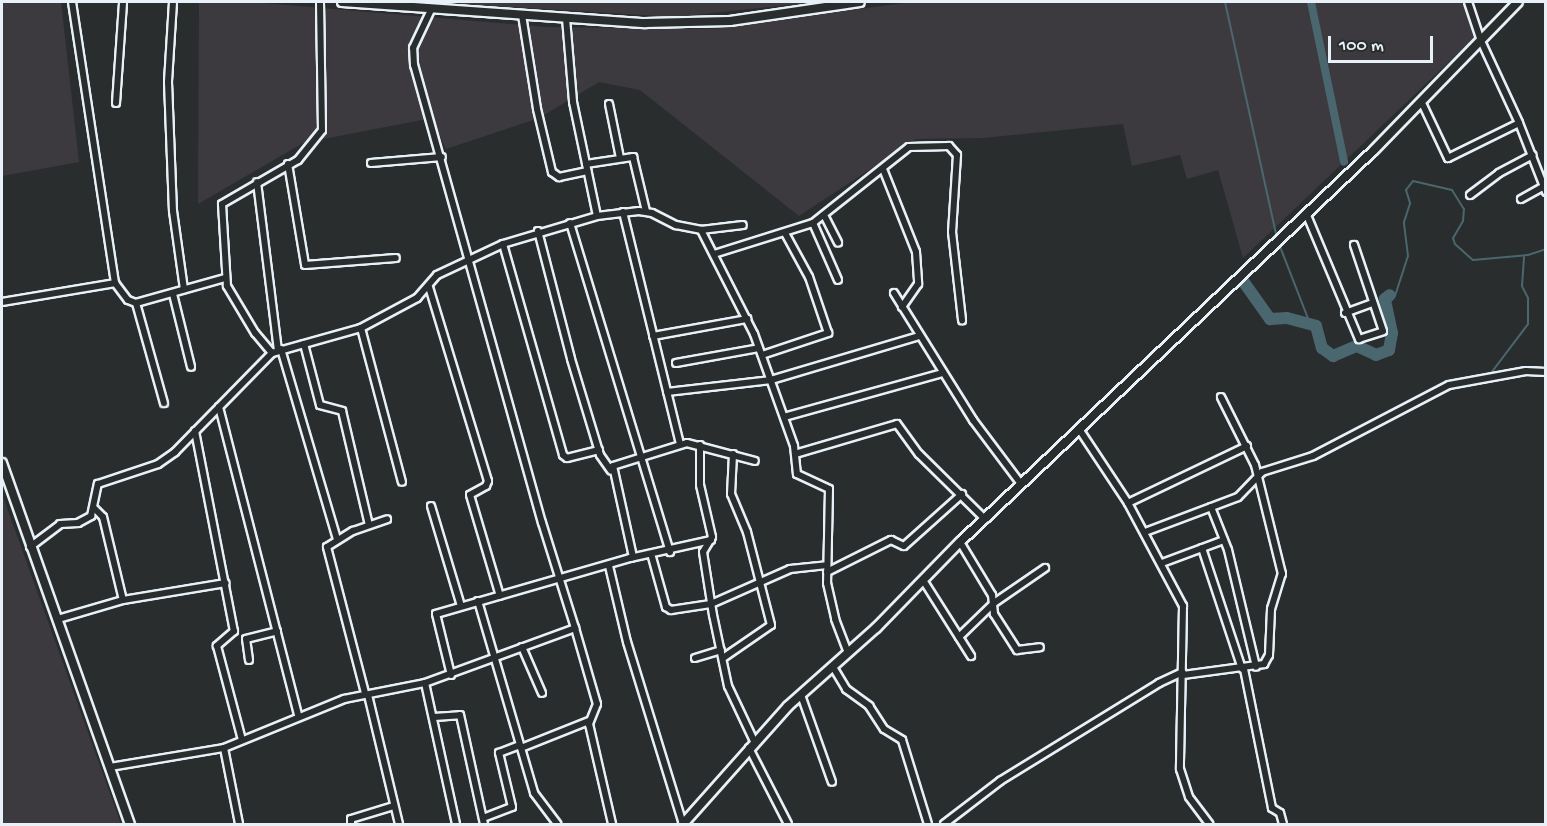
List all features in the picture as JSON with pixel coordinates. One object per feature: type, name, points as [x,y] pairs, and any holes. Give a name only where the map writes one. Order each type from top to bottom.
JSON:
[{"type":"main road","points":[[2,464],[130,825]]},
{"type":"street","points":[[72,2],[115,283],[128,300],[136,303],[225,278]]},
{"type":"street","points":[[116,103],[123,2]]},
{"type":"street","points":[[173,2],[168,82],[173,211],[184,290]]},
{"type":"street","points":[[277,351],[255,333],[225,278],[223,201],[301,157],[322,130],[320,2]]},
{"type":"street","points":[[342,2],[442,11],[645,23],[730,21],[860,2]]},
{"type":"street","points":[[441,2],[442,11]]},
{"type":"street","points":[[1468,2],[1481,41],[1520,123],[1544,189],[1521,199]]},
{"type":"street","points":[[683,825],[751,744],[1422,103],[1518,2]]},
{"type":"street","points":[[431,10],[413,48],[413,59],[558,579],[597,704],[590,721],[612,825]]},
{"type":"street","points":[[522,15],[537,109],[552,172],[559,177],[620,158],[633,158],[646,211]]},
{"type":"street","points":[[566,18],[573,102],[597,216]]},
{"type":"street","points":[[1422,103],[1448,158],[1520,123]]},
{"type":"street","points":[[609,104],[620,158]]},
{"type":"street","points":[[714,254],[813,223],[909,147],[934,144],[955,150],[952,232],[962,320]]},
{"type":"street","points":[[1470,195],[1499,173],[1533,155]]},
{"type":"street","points":[[371,163],[442,157]]},
{"type":"street","points":[[288,164],[305,265],[396,258]]},
{"type":"street","points":[[883,169],[916,252],[918,284],[902,307]]},
{"type":"street","points":[[256,182],[277,351],[337,539]]},
{"type":"street","points":[[30,547],[55,527],[85,520],[95,509],[95,486],[158,464],[277,351],[361,328],[429,287],[437,275],[502,244],[538,231],[623,212],[646,211],[676,225],[701,230],[743,225]]},
{"type":"street","points":[[623,212],[680,444]]},
{"type":"street","points":[[1306,213],[1345,313],[1358,339],[1380,333],[1382,329],[1354,245]]},
{"type":"street","points":[[824,215],[838,243]]},
{"type":"street","points":[[570,223],[670,552]]},
{"type":"street","points":[[813,223],[838,280]]},
{"type":"street","points":[[701,230],[747,319],[784,417],[799,477],[829,489],[827,569],[835,619],[848,653]]},
{"type":"street","points":[[538,231],[599,450],[611,471],[633,548],[630,558]]},
{"type":"street","points":[[676,363],[760,352],[828,333],[809,278],[785,233]]},
{"type":"street","points":[[502,244],[563,455],[567,458],[599,450]]},
{"type":"street","points":[[2,302],[115,283]]},
{"type":"street","points":[[429,287],[488,481],[486,486],[470,495],[501,596]]},
{"type":"street","points":[[894,293],[943,373],[1021,484]]},
{"type":"street","points":[[173,294],[191,367]]},
{"type":"street","points":[[136,303],[164,403]]},
{"type":"street","points":[[1345,313],[1373,303]]},
{"type":"street","points":[[653,336],[747,319]]},
{"type":"street","points":[[361,328],[402,482]]},
{"type":"street","points":[[667,392],[771,380],[920,336]]},
{"type":"street","points":[[304,344],[320,405],[342,411],[369,525]]},
{"type":"street","points":[[1145,532],[1247,491],[1258,476],[1313,456],[1449,385],[1526,371],[1545,372]]},
{"type":"street","points":[[784,417],[943,373]]},
{"type":"street","points":[[944,825],[1000,781],[1159,683],[1183,673],[1256,668],[1264,664],[1269,655],[1270,618],[1282,574],[1258,476],[1247,447],[1221,397]]},
{"type":"street","points":[[219,406],[298,715]]},
{"type":"street","points":[[795,454],[897,424],[919,454],[986,519]]},
{"type":"street","points":[[1079,429],[1128,503],[1183,606],[1180,770],[1189,797],[1209,825]]},
{"type":"street","points":[[195,431],[234,633],[217,646],[242,740]]},
{"type":"street","points":[[611,471],[613,466],[680,444],[700,445],[755,461]]},
{"type":"street","points":[[700,445],[700,485],[712,540],[704,552],[711,604],[728,686],[751,744],[788,825]]},
{"type":"street","points":[[1128,503],[1247,447]]},
{"type":"street","points":[[723,658],[770,628],[747,532],[731,494],[733,454]]},
{"type":"street","points":[[652,556],[668,609],[711,604],[790,569],[827,569],[891,540],[905,545],[962,494]]},
{"type":"street","points":[[431,506],[460,606]]},
{"type":"street","points":[[1211,507],[1224,540],[1256,668]]},
{"type":"street","points":[[95,509],[103,517],[123,600]]},
{"type":"street","points":[[387,519],[337,539],[328,549],[399,825]]},
{"type":"street","points":[[451,675],[435,616],[460,606],[609,566],[630,558],[652,556],[712,540]]},
{"type":"street","points":[[1162,563],[1224,540]]},
{"type":"street","points":[[960,542],[994,603],[994,614],[1017,650],[1040,647]]},
{"type":"street","points":[[1202,548],[1243,669],[1272,808],[1280,813],[1283,825]]},
{"type":"street","points":[[609,566],[627,642],[683,825]]},
{"type":"street","points":[[959,638],[994,603],[1045,568]]},
{"type":"street","points":[[923,580],[971,656]]},
{"type":"street","points":[[58,619],[123,600],[226,583]]},
{"type":"street","points":[[478,602],[491,637],[493,660],[536,799],[557,825]]},
{"type":"street","points":[[110,767],[224,748],[298,715],[367,694],[425,683],[451,675],[575,628]]},
{"type":"street","points":[[249,660],[246,639],[277,631]]},
{"type":"street","points":[[522,647],[542,693]]},
{"type":"street","points":[[695,658],[721,650]]},
{"type":"street","points":[[833,667],[846,689],[869,706],[884,729],[902,740],[928,825]]},
{"type":"street","points":[[425,683],[456,825]]},
{"type":"street","points":[[801,695],[832,782]]},
{"type":"street","points":[[434,717],[460,715],[483,821],[513,807],[499,753],[590,721]]},
{"type":"street","points":[[224,748],[239,825]]},
{"type":"street","points":[[351,825],[351,819],[394,806]]},
{"type":"shaded area","points":[[2,2],[61,2],[79,162],[2,176]]},
{"type":"shaded area","points":[[199,2],[250,2],[546,27],[714,29],[911,2],[1463,2],[1474,38],[1243,258],[1218,170],[1187,179],[1180,155],[1132,166],[1123,124],[983,138],[916,139],[799,216],[640,90],[599,82],[539,118],[446,149],[432,118],[303,143],[198,204]]},
{"type":"shaded area","points":[[430,2],[816,2],[675,17]]},
{"type":"shaded area","points":[[2,494],[121,824],[2,824]]},
{"type":"waterway","points":[[1225,2],[1277,239]]},
{"type":"waterway","points":[[1311,2],[1344,162]]},
{"type":"waterway","points":[[1390,295],[1395,296],[1408,256],[1404,222],[1410,203],[1406,190],[1413,181],[1452,190],[1464,209],[1463,221],[1453,238],[1455,244],[1473,260],[1528,255],[1546,249]]},
{"type":"waterway","points":[[1279,244],[1311,326]]},
{"type":"waterway","points":[[1491,373],[1528,324],[1528,298],[1522,286],[1524,257]]},
{"type":"waterway","points":[[1243,281],[1270,319],[1287,318],[1316,326],[1322,348],[1333,356],[1357,346],[1376,355],[1389,350],[1392,333],[1385,299],[1390,295]]}]
